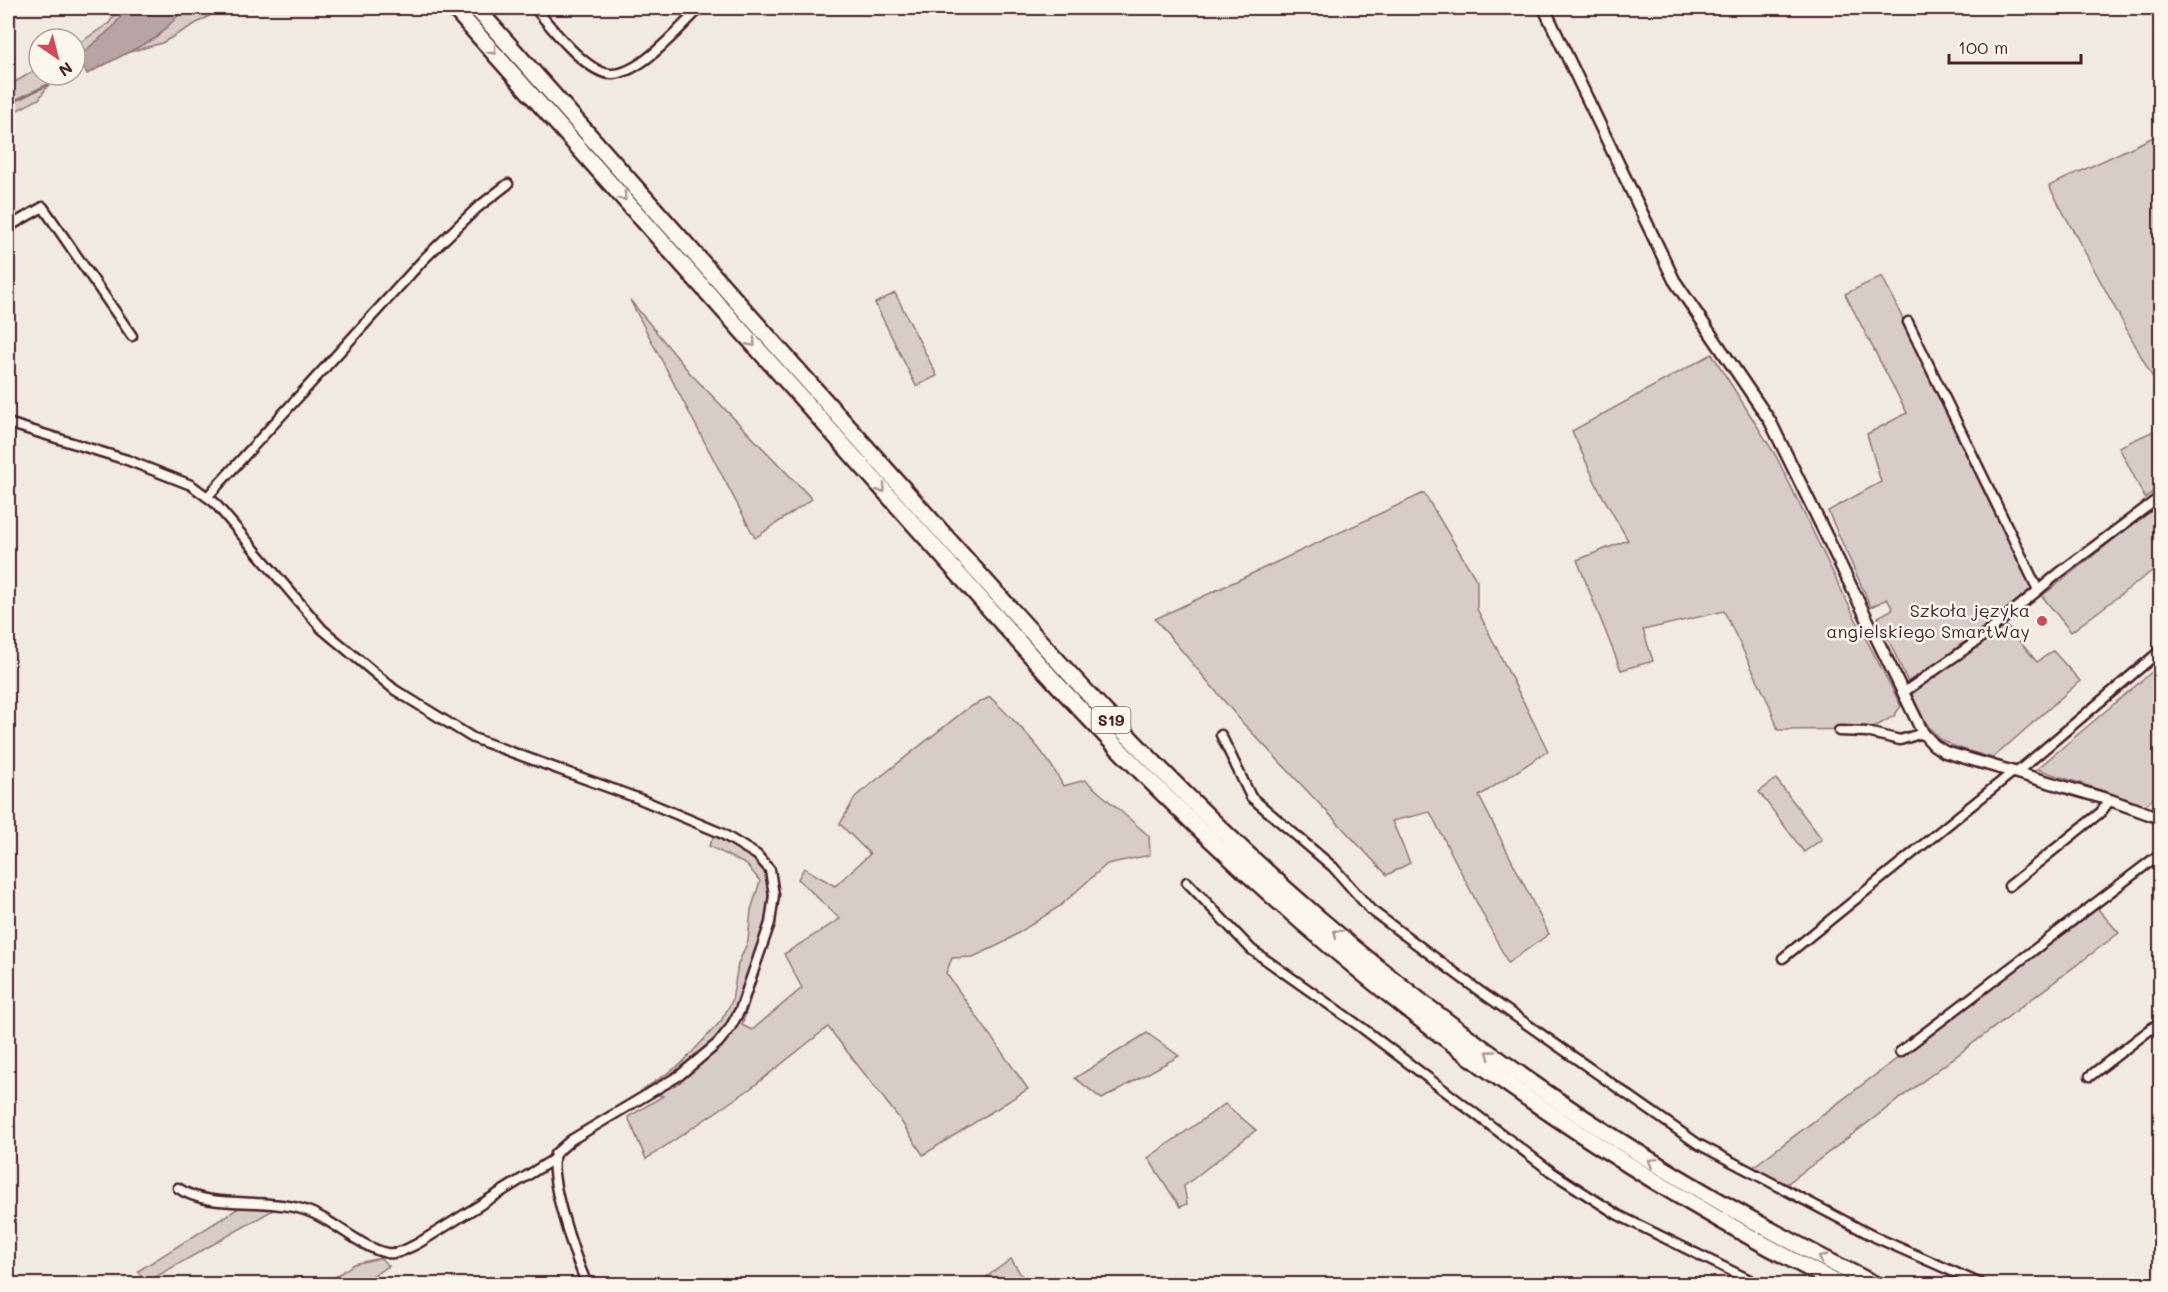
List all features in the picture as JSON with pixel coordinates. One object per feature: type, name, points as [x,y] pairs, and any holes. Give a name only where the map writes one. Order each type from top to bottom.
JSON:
[{"type":"highway","name":"S19","points":[[454,8],[1036,661],[1130,762],[1222,853],[1355,970],[1507,1085],[1673,1193],[1839,1284]]},
{"type":"highway","name":"S19","points":[[476,8],[1047,650],[1158,768],[1265,871],[1419,1000],[1563,1104],[1706,1194],[1874,1284]]},
{"type":"street","points":[[535,8],[587,64],[604,73],[615,74],[639,65],[700,8]]},
{"type":"street","points":[[1544,8],[1674,280],[1770,421],[1923,733],[1934,746],[1945,752],[2110,800],[2160,818]]},
{"type":"street","points":[[208,496],[425,258],[477,208],[508,184]]},
{"type":"street","points":[[8,227],[43,207],[132,336]]},
{"type":"street","points":[[1908,322],[2038,590]]},
{"type":"street","points":[[8,423],[172,476],[208,496],[322,629],[394,690],[473,738],[640,799],[713,829],[757,855],[770,870],[774,895],[770,923],[740,1010],[730,1028],[718,1043],[680,1075],[571,1140],[555,1154],[554,1159],[570,1244],[587,1284]]},
{"type":"street","points":[[1904,692],[1977,640],[2038,590],[2160,497]]},
{"type":"street","points":[[1783,958],[2015,773],[2160,651]]},
{"type":"street","points":[[1839,731],[1867,732],[1900,740],[1923,733]]},
{"type":"street","points":[[1221,735],[1251,797],[1333,867],[1371,910],[1478,990],[1698,1144],[1742,1170],[1875,1237],[1981,1284]]},
{"type":"street","points":[[2009,886],[2101,812],[2110,800]]},
{"type":"street","points":[[1900,1052],[2160,854]]},
{"type":"street","points":[[1187,882],[1252,950],[1361,1027],[1498,1134],[1552,1173],[1628,1220],[1758,1284]]},
{"type":"street","points":[[2090,1076],[2160,1022]]},
{"type":"street","points":[[178,1188],[190,1197],[207,1200],[243,1200],[296,1207],[318,1214],[376,1249],[389,1254],[417,1244],[554,1159]]},
{"type":"shaded area","points":[[120,8],[223,8],[162,43],[87,64],[87,38],[109,23]]},
{"type":"shaded area","points":[[127,8],[184,8],[156,38],[87,74],[87,49],[113,27]]},
{"type":"shaded area","points":[[27,75],[27,87],[47,87],[39,99],[8,115],[8,86]]},
{"type":"shaded area","points":[[2160,134],[2160,391],[2049,186]]},
{"type":"shaded area","points":[[1882,276],[2033,588],[1937,663],[1908,682],[1878,617],[1893,609],[1887,599],[1871,607],[1828,511],[1881,482],[1867,434],[1907,413],[1845,294]]},
{"type":"shaded area","points":[[895,293],[937,376],[916,386],[875,303]]},
{"type":"shaded area","points":[[630,300],[690,373],[812,499],[755,538]]},
{"type":"shaded area","points":[[1712,354],[1776,456],[1901,706],[1894,716],[1871,729],[1778,730],[1770,706],[1724,611],[1643,630],[1653,661],[1621,670],[1577,560],[1628,540],[1599,490],[1572,431]]},
{"type":"shaded area","points":[[2160,428],[2160,486],[2145,498],[2119,447]]},
{"type":"shaded area","points":[[1424,493],[1477,581],[1477,609],[1548,751],[1479,796],[1549,934],[1508,963],[1430,812],[1392,821],[1410,863],[1387,875],[1241,721],[1155,619]]},
{"type":"shaded area","points":[[2160,503],[2160,565],[2071,632],[2042,596]]},
{"type":"shaded area","points":[[2005,624],[2037,662],[2053,651],[2080,681],[1993,758],[1951,745],[1941,739],[1926,723],[1912,694]]},
{"type":"shaded area","points":[[2160,665],[2160,794],[2145,805],[2037,769]]},
{"type":"shaded area","points":[[990,697],[1040,750],[1063,786],[1085,780],[1149,836],[1150,855],[1107,864],[1060,906],[1003,943],[973,957],[952,958],[946,973],[1028,1089],[923,1155],[899,1118],[828,1027],[750,1089],[646,1159],[628,1117],[663,1096],[641,1091],[681,1064],[721,1021],[732,1001],[738,964],[748,941],[751,910],[760,881],[747,865],[709,846],[714,836],[748,854],[767,873],[770,936],[742,1025],[752,1030],[802,988],[784,954],[840,919],[798,879],[804,868],[835,886],[870,854],[840,824],[856,796],[968,708]]},
{"type":"shaded area","points":[[1776,779],[1822,839],[1804,852],[1759,792]]},
{"type":"shaded area","points":[[2097,908],[2119,933],[1784,1186],[1753,1167]]},
{"type":"shaded area","points":[[1147,1033],[1179,1056],[1102,1099],[1075,1078]]},
{"type":"shaded area","points":[[1225,1104],[1256,1130],[1184,1186],[1187,1204],[1180,1207],[1148,1158]]},
{"type":"shaded area","points":[[245,1204],[275,1209],[145,1283],[138,1271]]},
{"type":"shaded area","points":[[380,1258],[389,1266],[370,1277],[365,1284],[325,1284],[354,1264]]},
{"type":"shaded area","points":[[1011,1259],[1027,1284],[977,1284]]},
{"type":"waterway","points":[[8,104],[43,87]]},
{"type":"place","name":"Szkoła języka angielskiego SmartWay","points":[[2042,621]]}]
